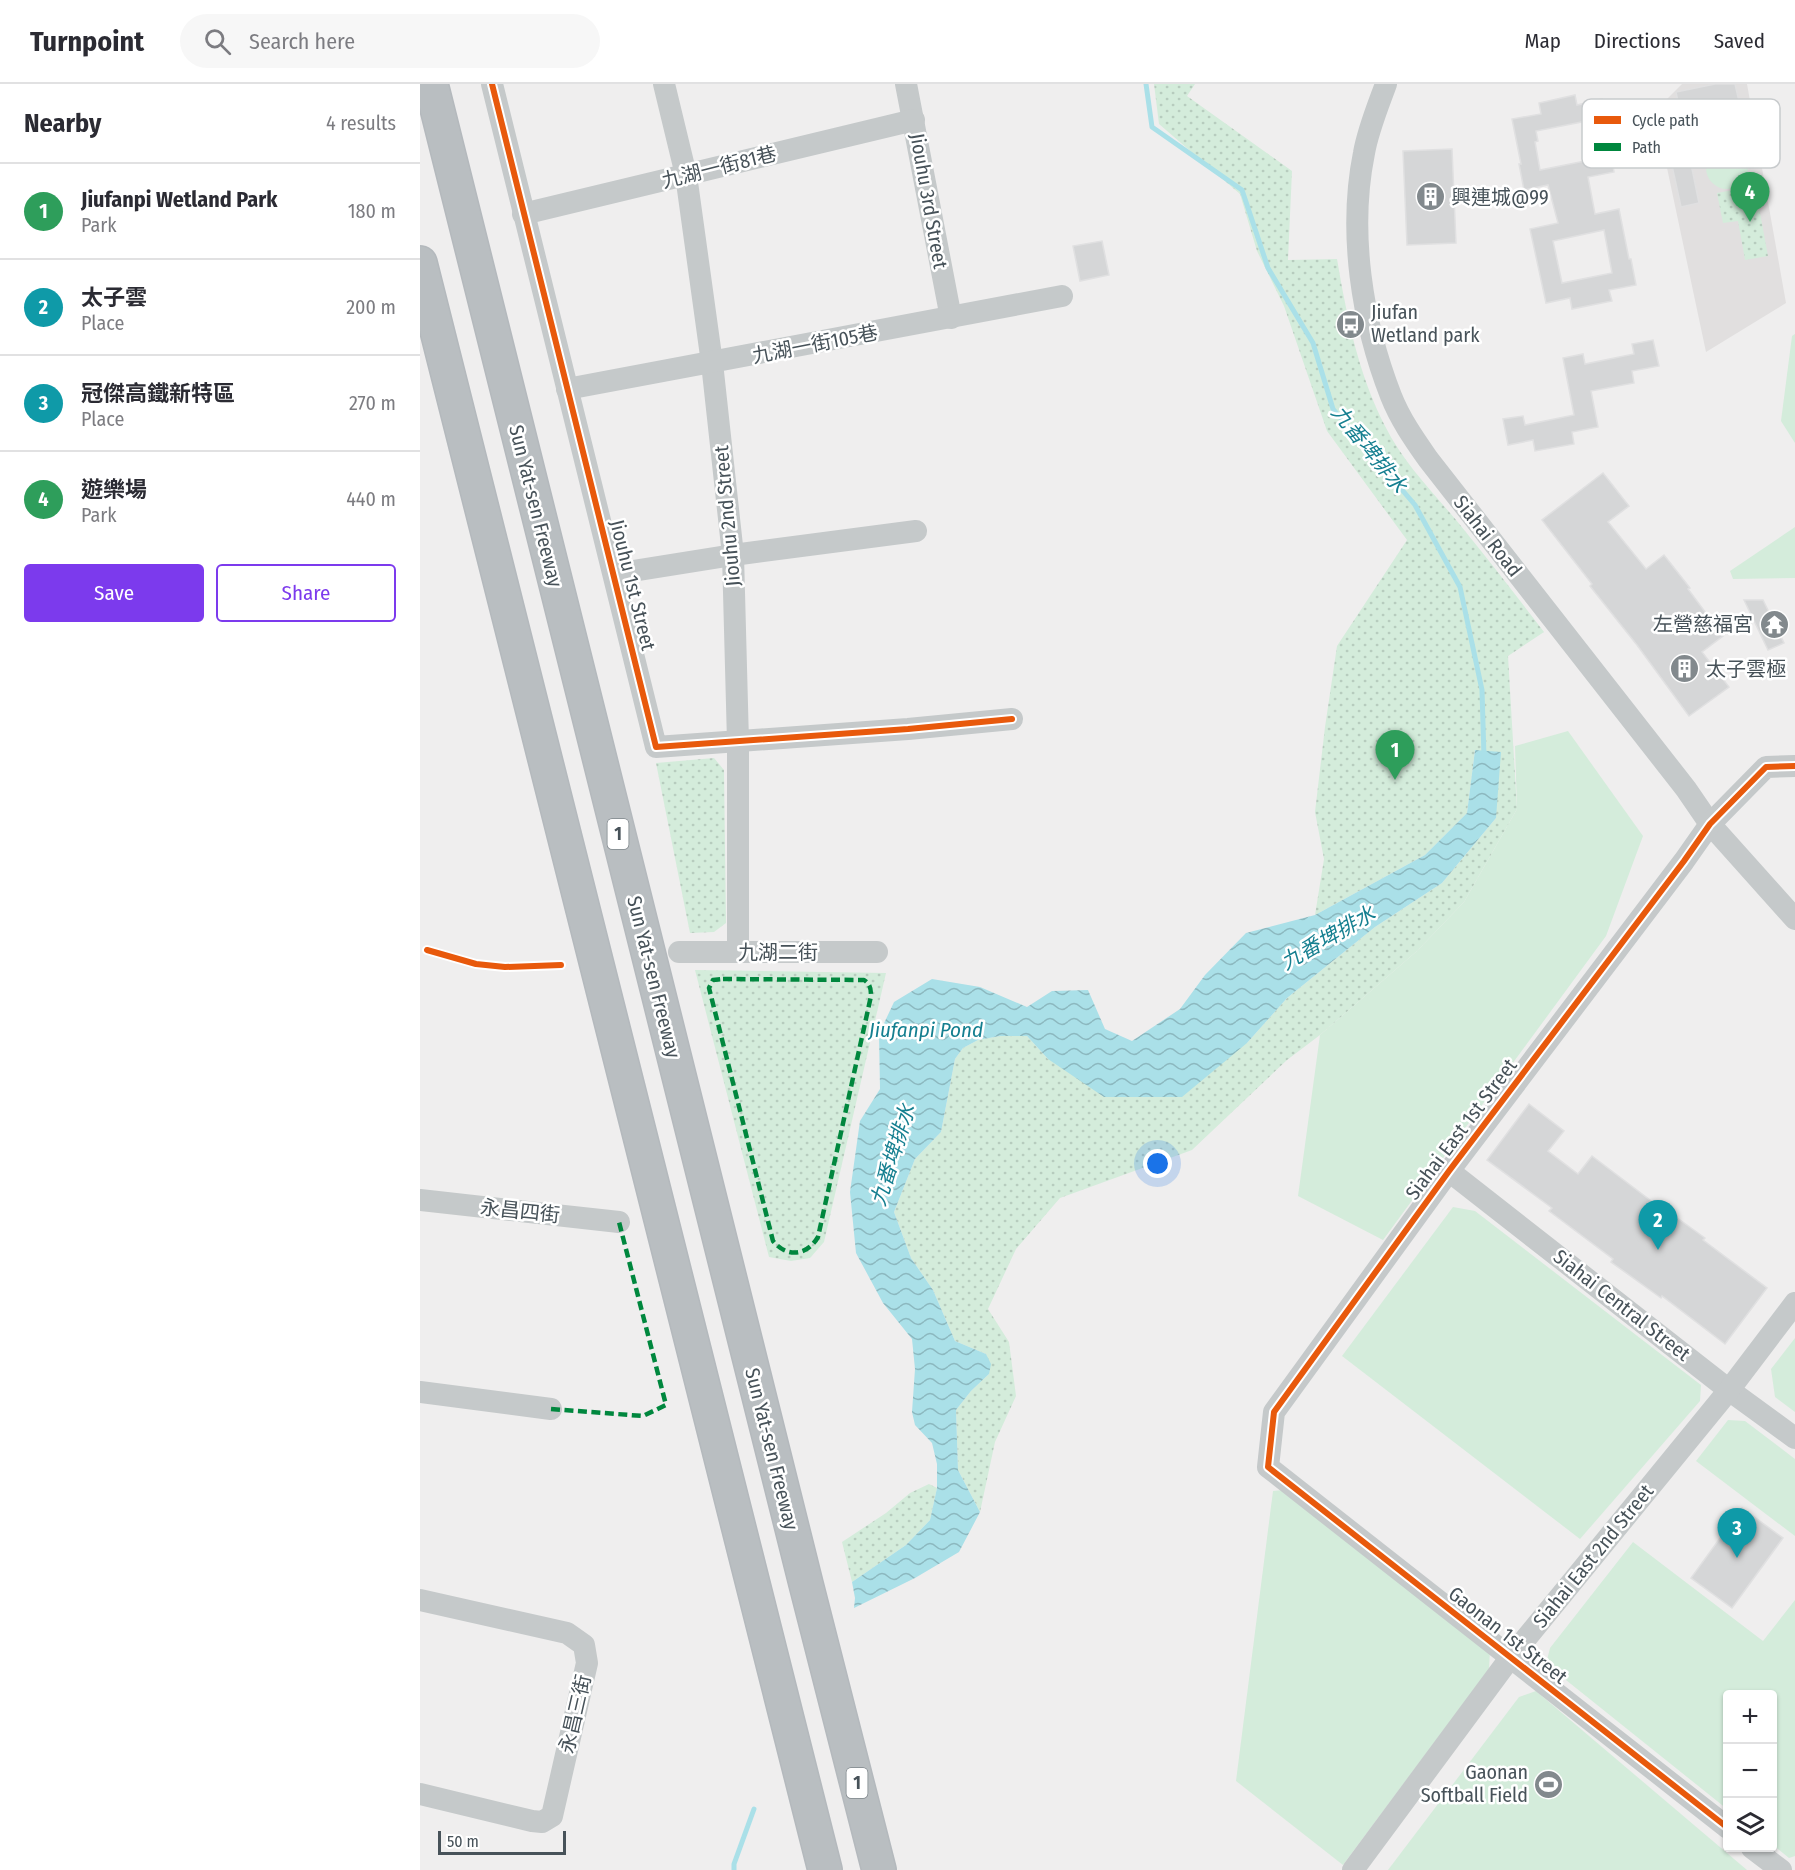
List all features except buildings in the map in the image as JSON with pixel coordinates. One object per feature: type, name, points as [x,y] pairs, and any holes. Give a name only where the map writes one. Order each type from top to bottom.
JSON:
[{"type":"highway","name":"Sun Yat-sen Freeway","points":[[431,84],[879,1870]]},
{"type":"highway","points":[[420,263],[825,1870]]},
{"type":"street","name":"Jiouhu 1st Street","points":[[492,84],[656,747],[908,729],[1012,719]]},
{"type":"street","name":"Jiouhu 2nd Street","points":[[664,84],[686,175],[712,363],[733,555],[738,742],[738,952]]},
{"type":"street","name":"Jiouhu 3rd Street","points":[[906,84],[951,318]]},
{"type":"street","name":"Siahai Road","points":[[1386,84],[1364,153],[1357,252],[1373,342],[1391,397],[1406,426],[1428,459],[1686,789],[1710,824],[1795,920]]},
{"type":"street","name":"九湖一街81巷","points":[[523,214],[914,120]]},
{"type":"street","name":"九湖一街105巷","points":[[567,389],[1062,296]]},
{"type":"street","points":[[614,574],[733,555],[916,531]]},
{"type":"street","name":"Siahai East 1st Street","points":[[1268,1467],[1274,1412],[1449,1171],[1710,824],[1766,767],[1795,766]]},
{"type":"street","name":"九湖二街","points":[[679,952],[877,952]]},
{"type":"street","name":"Siahai Central Street","points":[[1449,1171],[1729,1390],[1795,1438]]},
{"type":"street","name":"永昌四街","points":[[420,1200],[619,1222]]},
{"type":"street","name":"Siahai East 2nd Street","points":[[1353,1870],[1510,1658],[1729,1390],[1795,1303]]},
{"type":"street","points":[[420,1392],[552,1409]]},
{"type":"street","name":"Gaonan 1st Street","points":[[1268,1467],[1723,1824]]},
{"type":"street","name":"永昌三街","points":[[420,1600],[567,1634],[584,1645],[587,1663],[552,1816],[542,1821],[532,1821],[420,1794]]},
{"type":"street","points":[[1757,1852],[1781,1870]]},
{"type":"shaded area","points":[[1682,84],[1747,84],[1750,99],[1667,99]]},
{"type":"shaded area","points":[[1667,168],[1762,168],[1786,303],[1706,352]]},
{"type":"green space","points":[[1154,84],[1195,84],[1187,96],[1292,171],[1288,260],[1337,259],[1349,323],[1361,365],[1376,406],[1393,441],[1412,468],[1475,543],[1544,632],[1508,656],[1517,809],[1464,902],[1417,951],[1320,1035],[1287,1060],[1192,1150],[1060,1198],[1016,1249],[988,1309],[1009,1342],[1016,1396],[995,1442],[980,1512],[958,1470],[956,1410],[989,1374],[986,1354],[955,1341],[933,1290],[911,1258],[894,1212],[915,1159],[941,1132],[955,1059],[963,1048],[978,1040],[1000,1036],[1027,1036],[1048,1059],[1247,1043],[1287,998],[1375,927],[1442,883],[1496,818],[1475,750],[1467,813],[1425,855],[1315,915],[1324,859],[1315,812],[1337,646],[1407,540],[1327,431],[1284,306],[1257,251],[1240,194],[1159,124]]},
{"type":"green space","points":[[1706,168],[1748,168],[1742,183],[1727,189],[1712,183]]},
{"type":"green space","points":[[1755,186],[1768,256],[1745,260],[1738,221],[1723,223],[1717,193]]},
{"type":"green space","points":[[1795,334],[1795,443],[1781,421],[1792,336]]},
{"type":"green space","points":[[1795,527],[1795,578],[1733,579],[1730,571]]},
{"type":"green space","points":[[1568,731],[1643,836],[1606,936],[1383,1240],[1298,1196],[1320,1035],[1417,951],[1464,902],[1517,809],[1515,746]]},
{"type":"green space","points":[[714,758],[724,770],[726,923],[714,932],[690,933],[656,763]]},
{"type":"green space","points":[[695,970],[886,973],[824,1242],[810,1258],[791,1261],[769,1257]]},
{"type":"green space","points":[[1453,1207],[1475,1211],[1701,1385],[1700,1401],[1580,1539],[1342,1356]]},
{"type":"green space","points":[[1795,1338],[1795,1412],[1775,1397],[1771,1369]]},
{"type":"green space","points":[[1728,1420],[1745,1421],[1795,1459],[1795,1536],[1696,1461]]},
{"type":"green space","points":[[929,1484],[937,1488],[930,1520],[906,1545],[852,1582],[842,1542],[886,1513],[910,1493]]},
{"type":"green space","points":[[1284,1490],[1490,1650],[1489,1669],[1343,1865],[1236,1781],[1273,1491]]},
{"type":"green space","points":[[1633,1542],[1763,1641],[1795,1600],[1795,1856],[1789,1858],[1777,1848],[1777,1690],[1723,1690],[1723,1806],[1546,1664],[1550,1648]]},
{"type":"green space","name":"Gaonan Softball Field","points":[[1536,1691],[1747,1870],[1388,1870],[1519,1697]]},
{"type":"water","name":"Jiufanpi Pond","points":[[1475,750],[1501,752],[1496,818],[1442,883],[1375,927],[1287,998],[1247,1043],[1182,1097],[1104,1097],[1048,1059],[1027,1036],[1000,1036],[978,1040],[963,1048],[955,1059],[941,1132],[915,1159],[894,1212],[911,1258],[933,1290],[955,1341],[986,1354],[991,1364],[989,1374],[956,1410],[958,1470],[980,1512],[959,1552],[915,1578],[854,1608],[852,1582],[906,1545],[930,1520],[937,1488],[937,1464],[932,1443],[915,1425],[912,1412],[915,1369],[912,1339],[883,1303],[856,1253],[850,1192],[860,1121],[880,1089],[879,1034],[894,1002],[932,979],[980,987],[1027,1007],[1052,991],[1088,990],[1105,1029],[1132,1041],[1180,1009],[1205,975],[1246,933],[1315,915],[1425,855],[1467,813]]},
{"type":"waterway","name":"九番埤排水","points":[[1146,84],[1152,127],[1242,190],[1268,268],[1313,343],[1333,409],[1415,505],[1460,587],[1482,690],[1484,757]]},
{"type":"waterway","name":"九番埤排水","points":[[734,1870],[734,1864],[754,1809]]},
{"type":"marked path","points":[[723,979],[864,980],[870,988],[871,996],[818,1237],[803,1251],[790,1252],[773,1241],[709,988],[713,980],[723,979]]},
{"type":"marked path","points":[[551,1409],[643,1416],[666,1405],[619,1222]]},
{"type":"cycle path","points":[[492,84],[656,747],[908,729],[1012,719]]},
{"type":"cycle path","points":[[1723,1824],[1268,1467],[1274,1412],[1449,1171],[1710,824],[1766,767],[1795,766]]},
{"type":"cycle path","points":[[427,950],[476,964],[505,967],[561,965]]},
{"type":"place","name":"興連城@99","points":[[1430,197]]},
{"type":"place","name":"遊樂場","points":[[1750,222]]},
{"type":"place","name":"Jiufan Wetland park","points":[[1350,324]]},
{"type":"place","name":"左營慈福宮","points":[[1774,624]]},
{"type":"place","name":"太子雲極","points":[[1685,669]]},
{"type":"place","name":"Jiufanpi Wetland Park","points":[[1395,780]]},
{"type":"place","name":"太子雲","points":[[1658,1250]]},
{"type":"place","name":"冠傑高鐵新特區","points":[[1737,1558]]},
{"type":"place","name":"Gaonan Softball Field","points":[[1549,1784]]}]
